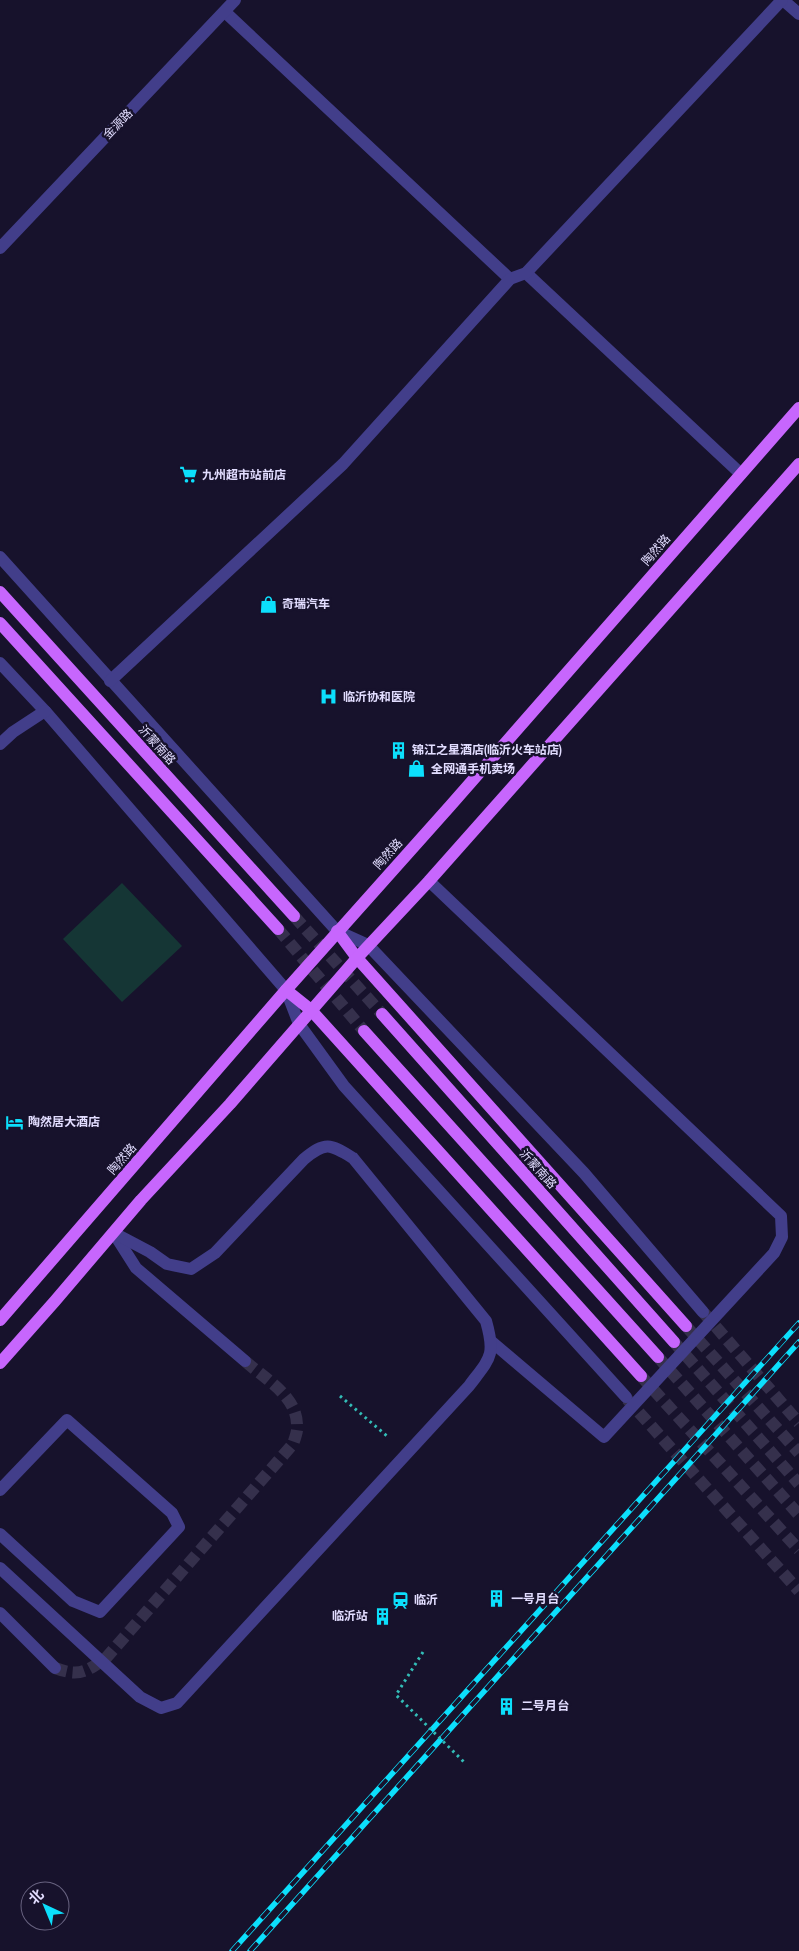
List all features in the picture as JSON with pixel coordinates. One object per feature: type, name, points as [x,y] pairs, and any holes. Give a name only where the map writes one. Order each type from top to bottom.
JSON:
[{"type":"main road","name":"陶然路","points":[[0,1320],[286,990],[452,805],[799,408]]},
{"type":"main road","points":[[0,1363],[141,1200],[230,1104],[310,1010],[428,881],[799,464]]},
{"type":"main road","name":"沂蒙南路","points":[[0,592],[294,916]]},
{"type":"main road","points":[[0,623],[278,929]]},
{"type":"main road","points":[[337,932],[357,958],[686,1326]]},
{"type":"main road","points":[[286,990],[310,1010],[641,1376]]},
{"type":"main road","name":"沂蒙南路","points":[[382,1014],[674,1342]]},
{"type":"main road","points":[[364,1031],[658,1357]]},
{"type":"street","name":"金源路","points":[[0,248],[235,0]]},
{"type":"street","points":[[110,681],[343,464],[510,279],[526,273],[783,0],[799,14]]},
{"type":"street","points":[[225,12],[510,279]]},
{"type":"street","points":[[526,273],[741,474]]},
{"type":"street","points":[[0,557],[337,932],[368,945],[584,1173],[703,1312]]},
{"type":"street","points":[[0,663],[45,711],[286,990],[299,1024],[344,1086],[626,1397]]},
{"type":"street","points":[[0,744],[13,732],[45,711]]},
{"type":"street","points":[[428,881],[781,1216],[782,1237],[774,1253],[604,1437],[492,1342]]},
{"type":"street","points":[[0,1568],[140,1697],[161,1708],[177,1703],[469,1386],[490,1358],[492,1342],[486,1321],[353,1158],[334,1146],[318,1147],[304,1159],[215,1254],[190,1269],[167,1264],[150,1252],[114,1233]]},
{"type":"street","points":[[114,1233],[136,1268],[245,1361]]},
{"type":"street","points":[[0,1490],[67,1420],[172,1513],[179,1527],[100,1612],[73,1601],[0,1534]]},
{"type":"street","points":[[0,1613],[55,1668]]},
{"type":"path","points":[[340,1396],[387,1436]]},
{"type":"path","points":[[423,1652],[396,1695],[465,1763]]},
{"type":"green space","points":[[122,883],[182,946],[122,1002],[63,939]]},
{"type":"tunnel","points":[[294,916],[382,1014]]},
{"type":"tunnel","points":[[278,929],[364,1031]]},
{"type":"tunnel","points":[[704,1313],[799,1423]]},
{"type":"tunnel","points":[[686,1326],[799,1453]]},
{"type":"tunnel","points":[[674,1342],[799,1484]]},
{"type":"tunnel","points":[[658,1357],[799,1515]]},
{"type":"tunnel","points":[[55,1668],[64,1671],[82,1672],[106,1658],[293,1444],[297,1427],[296,1415],[292,1405],[278,1389],[245,1361]]},
{"type":"tunnel","points":[[641,1376],[799,1550]]},
{"type":"tunnel","points":[[627,1399],[799,1591]]},
{"type":"railway","points":[[232,1951],[799,1323]]},
{"type":"railway","points":[[250,1951],[799,1342]]},
{"type":"place","name":"九州超市站前店","points":[[188,475]]},
{"type":"place","name":"奇瑞汽车","points":[[268,604]]},
{"type":"place","name":"临沂协和医院","points":[[329,697]]},
{"type":"place","name":"锦江之星酒店(临沂火车站店)","points":[[398,750]]},
{"type":"place","name":"全网通手机卖场","points":[[417,769]]},
{"type":"place","name":"陶然居大酒店","points":[[14,1122]]},
{"type":"place","name":"一号月台","points":[[497,1599]]},
{"type":"place","name":"临沂","points":[[400,1600]]},
{"type":"place","name":"临沂站","points":[[382,1616]]},
{"type":"place","name":"二号月台","points":[[507,1706]]}]
